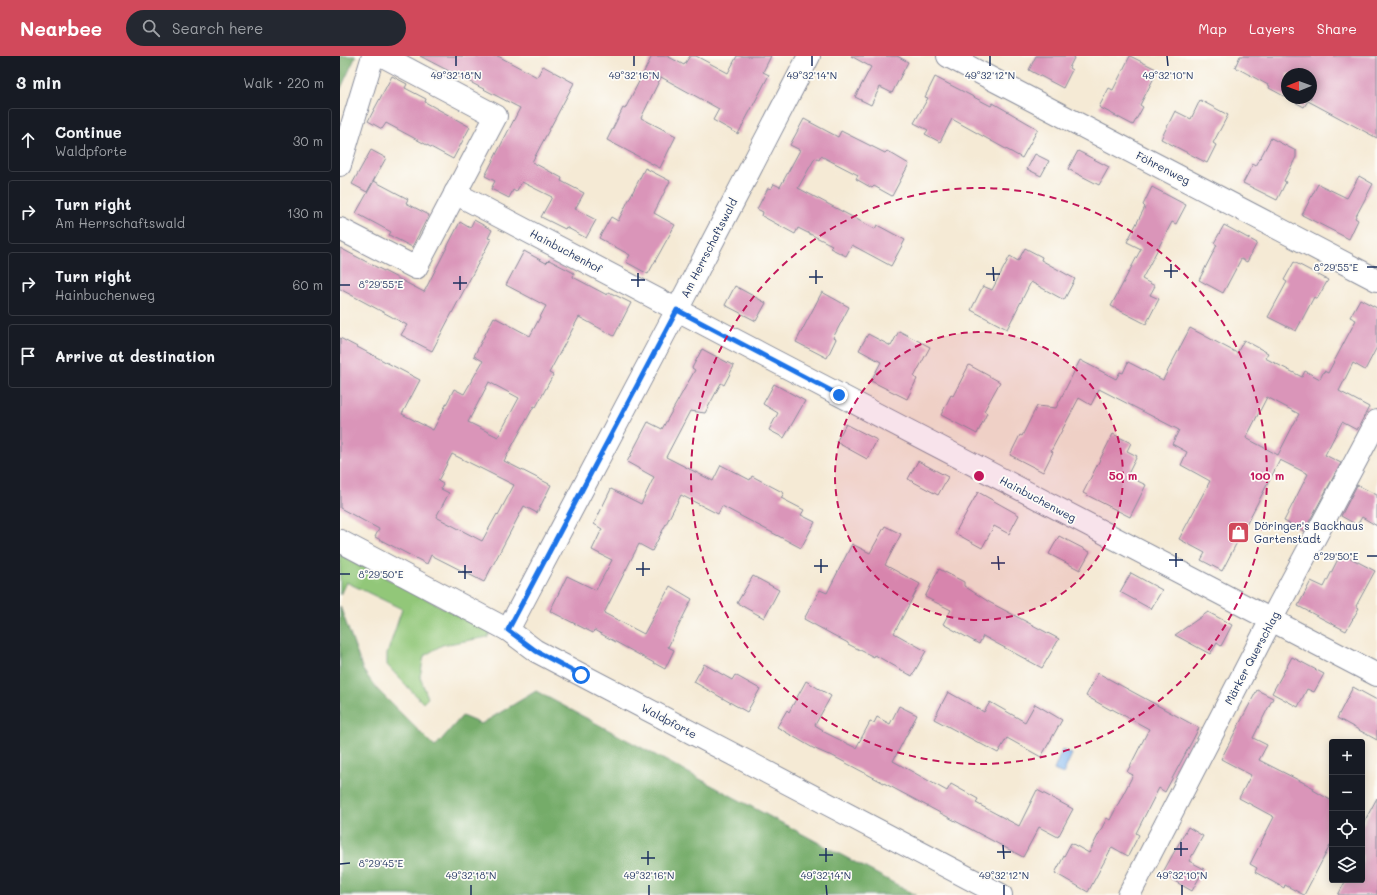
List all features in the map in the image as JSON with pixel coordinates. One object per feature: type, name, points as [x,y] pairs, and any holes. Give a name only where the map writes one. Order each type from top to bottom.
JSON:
[{"type":"street","points":[[340,165],[373,56]]},
{"type":"street","points":[[340,229],[416,268],[496,116],[383,56]]},
{"type":"street","name":"Am Herrschaftswald","points":[[508,630],[677,310],[808,56]]},
{"type":"street","name":"Föhrenweg","points":[[948,56],[1377,280]]},
{"type":"street","name":"Hainbuchenhof","points":[[455,193],[677,310]]},
{"type":"street","name":"Hainbuchenweg","points":[[677,310],[1377,675]]},
{"type":"street","name":"Märker Querschlag","points":[[1129,895],[1271,620],[1377,421]]},
{"type":"street","name":"Waldpforte","points":[[340,541],[508,630],[536,651],[1001,895]]},
{"type":"green space","points":[[340,56],[356,56],[340,90]]},
{"type":"green space","points":[[340,554],[490,632],[488,637],[442,645],[424,656],[420,677],[428,698],[423,703],[387,665],[387,654],[402,609],[346,582],[340,595]]},
{"type":"green space","points":[[340,606],[363,670],[376,688],[435,747],[462,716],[481,724],[536,691],[916,895],[340,895]]},
{"type":"water","points":[[1062,750],[1072,754],[1063,774],[1054,770]]},
{"type":"building","points":[[420,56],[498,56],[537,77],[543,66],[574,83],[532,162],[562,178],[561,181],[584,193],[575,209],[596,220],[586,238],[566,227],[565,229],[541,217],[552,197],[522,182],[516,192],[513,190],[509,198],[491,189],[495,181],[485,176],[520,108]]},
{"type":"building","points":[[652,56],[667,56],[684,65],[690,56],[696,56],[728,73],[737,56],[771,56],[763,72],[769,75],[738,134],[713,120],[719,109],[661,77],[641,118],[676,136],[660,168],[607,140],[623,108],[625,109]]},
{"type":"building","points":[[851,56],[897,56],[908,62],[892,93],[880,87],[871,105],[855,97],[871,67]]},
{"type":"building","points":[[1036,56],[1075,56],[1069,68],[1072,70],[1063,88],[1029,70]]},
{"type":"building","points":[[1130,56],[1158,70],[1140,105],[1143,107],[1133,125],[1099,107],[1109,88],[1113,90]]},
{"type":"building","points":[[1240,56],[1377,56],[1377,138],[1314,104],[1317,104],[1317,68],[1281,68],[1281,95],[1269,88],[1270,86],[1235,67]]},
{"type":"building","points":[[392,76],[407,84],[405,88],[426,99],[425,102],[470,127],[453,159],[386,123],[382,129],[368,121]]},
{"type":"building","points":[[935,77],[991,106],[993,103],[1038,129],[1022,158],[952,119],[940,142],[925,134],[928,130],[914,123],[928,98],[925,97]]},
{"type":"building","points":[[1200,100],[1228,115],[1213,143],[1216,145],[1207,163],[1161,139],[1175,111],[1191,119]]},
{"type":"building","points":[[1298,104],[1306,104],[1304,107]]},
{"type":"building","points":[[804,119],[838,137],[841,131],[885,153],[887,151],[909,164],[892,196],[874,186],[872,188],[856,179],[858,175],[821,156],[819,160],[815,158],[798,188],[875,229],[877,225],[905,240],[891,266],[852,245],[846,256],[830,248],[832,245],[798,228],[795,234],[762,216],[763,212],[757,209],[768,188],[771,189],[774,184],[780,187],[800,150],[790,145]]},
{"type":"building","points":[[1271,138],[1296,151],[1296,157],[1284,181],[1286,182],[1277,200],[1243,183],[1253,164],[1256,166]]},
{"type":"building","points":[[371,150],[386,158],[367,192],[352,184]]},
{"type":"building","points":[[1078,151],[1109,167],[1099,185],[1068,169]]},
{"type":"building","points":[[1035,154],[1049,161],[1041,176],[1027,169]]},
{"type":"building","points":[[645,168],[670,181],[654,213],[675,225],[648,274],[626,262],[630,255],[599,238],[611,217],[618,221]]},
{"type":"building","points":[[1359,176],[1373,184],[1355,218],[1358,220],[1349,239],[1302,215],[1318,184],[1347,198]]},
{"type":"building","points":[[374,181],[408,199],[406,203],[429,215],[412,247],[389,235],[391,232],[356,213]]},
{"type":"building","points":[[1152,187],[1186,205],[1176,224],[1172,222],[1142,279],[1155,286],[1150,295],[1159,299],[1146,324],[1111,306],[1141,249],[1127,242],[1145,207],[1143,205]]},
{"type":"building","points":[[474,220],[492,230],[488,238],[491,239],[432,351],[401,335],[407,325],[340,289],[340,248],[424,292],[460,222],[470,228]]},
{"type":"building","points":[[1224,225],[1257,243],[1247,262],[1241,259],[1223,293],[1199,280],[1217,245],[1214,243]]},
{"type":"building","points":[[1025,248],[1042,257],[1041,260],[1075,279],[1064,300],[1031,282],[1007,329],[971,310],[983,286],[992,290],[1010,256],[1018,261]]},
{"type":"building","points":[[524,251],[546,263],[549,260],[574,273],[573,277],[607,295],[609,292],[631,303],[614,336],[579,317],[549,373],[553,375],[504,461],[551,485],[537,513],[524,506],[484,582],[431,555],[427,564],[375,537],[379,529],[340,508],[340,338],[420,380],[402,414],[433,430],[454,389],[464,394],[483,361],[474,356],[494,317],[530,336],[546,306],[506,285]],"holes":[[[489,382],[519,398],[498,437],[468,422]],[[452,454],[514,485],[482,541],[436,517],[449,493],[441,489],[443,484],[438,481]]]},
{"type":"building","points":[[1294,262],[1328,280],[1317,299],[1314,297],[1296,331],[1268,317],[1287,282],[1284,280]]},
{"type":"building","points":[[735,286],[766,303],[756,321],[725,305]]},
{"type":"building","points":[[822,292],[849,307],[833,338],[836,339],[827,358],[796,342]]},
{"type":"building","points":[[1360,299],[1377,308],[1377,347],[1365,370],[1353,363],[1339,391],[1369,407],[1357,430],[1342,422],[1325,455],[1341,463],[1304,531],[1284,521],[1308,474],[1280,460],[1222,571],[1201,560],[1205,553],[1179,539],[1210,481],[1181,465],[1187,452],[1172,444],[1179,430],[1099,389],[1091,405],[1079,398],[1051,451],[1053,452],[1043,472],[1010,455],[1020,435],[1022,436],[1037,406],[1056,408],[1080,360],[1116,379],[1120,372],[1123,373],[1128,362],[1163,380],[1190,328],[1237,353],[1244,340],[1268,353],[1265,358],[1302,377],[1305,371],[1320,379],[1324,371],[1328,373],[1356,320],[1350,317]],"holes":[[[1267,397],[1299,414],[1278,455],[1246,438]]]},
{"type":"building","points":[[899,331],[930,347],[914,377],[917,379],[907,399],[871,381],[881,362],[859,350],[868,334],[891,346]]},
{"type":"building","points":[[702,349],[734,366],[724,385],[721,383],[705,413],[690,411],[666,457],[713,481],[721,465],[750,480],[752,476],[784,493],[781,498],[804,510],[801,515],[815,522],[801,548],[722,506],[718,514],[681,495],[652,551],[639,544],[604,613],[644,634],[670,586],[692,599],[668,647],[674,650],[665,669],[594,630],[593,633],[550,611],[567,576],[596,590],[612,560],[592,550],[602,529],[594,524],[611,489],[641,504],[654,477],[627,462],[648,422],[662,429],[695,370],[692,368]]},
{"type":"building","points":[[969,365],[1000,382],[984,411],[987,413],[977,434],[941,415]]},
{"type":"building","points":[[774,384],[805,401],[784,438],[769,430],[778,413],[763,404]]},
{"type":"building","points":[[846,424],[877,440],[867,459],[836,442]]},
{"type":"building","points":[[1113,434],[1131,443],[1127,451],[1137,456],[1127,476],[1146,485],[1130,517],[1083,493]]},
{"type":"building","points":[[918,461],[948,477],[938,495],[908,479]]},
{"type":"building","points":[[1357,485],[1377,495],[1377,526],[1362,517],[1357,525],[1341,516]]},
{"type":"building","points":[[978,492],[1019,515],[1009,534],[994,526],[982,548],[955,533]]},
{"type":"building","points":[[885,526],[901,534],[885,565],[920,584],[894,633],[926,651],[912,676],[875,655],[874,657],[848,644],[804,619],[820,590],[827,593],[852,544],[870,553]]},
{"type":"building","points":[[1059,536],[1090,552],[1080,570],[1049,554]]},
{"type":"building","points":[[1341,553],[1375,571],[1356,606],[1359,608],[1346,631],[1298,606],[1311,581],[1324,587]]},
{"type":"building","points":[[939,569],[964,582],[964,586],[989,602],[1059,639],[1042,668],[983,636],[979,644],[943,624],[951,610],[925,597]]},
{"type":"building","points":[[1131,573],[1162,590],[1151,609],[1120,592]]},
{"type":"building","points":[[753,576],[779,590],[764,618],[737,603]]},
{"type":"building","points":[[1208,612],[1232,625],[1221,646],[1217,643],[1210,654],[1175,635]]},
{"type":"building","points":[[1292,657],[1324,674],[1314,692],[1307,689],[1298,707],[1272,693]]},
{"type":"building","points":[[704,664],[732,680],[735,675],[760,689],[747,712],[694,682]]},
{"type":"building","points":[[1098,673],[1199,728],[1165,792],[1159,788],[1136,833],[1139,835],[1128,856],[1112,847],[1088,892],[1055,873],[1071,843],[1089,853],[1107,818],[1110,820],[1133,775],[1127,772],[1149,729],[1086,696]]},
{"type":"building","points":[[806,681],[831,696],[815,725],[823,730],[822,731],[856,748],[870,722],[874,723],[877,717],[890,724],[899,706],[917,715],[893,761],[947,791],[951,784],[978,799],[976,803],[1019,826],[1037,790],[1073,809],[1058,837],[1039,827],[1023,857],[829,754],[813,748],[777,727],[787,710],[789,712]]},
{"type":"building","points":[[1353,687],[1377,700],[1377,740],[1337,718]]},
{"type":"building","points":[[1257,690],[1273,698],[1253,738],[1267,745],[1259,760],[1314,788],[1313,790],[1329,799],[1329,848],[1304,895],[1285,885],[1284,888],[1255,872],[1257,868],[1250,864],[1274,817],[1239,798],[1251,775],[1221,759]]},
{"type":"building","points":[[948,692],[984,712],[990,702],[1025,722],[1035,704],[1062,720],[1041,757],[1007,738],[998,753],[934,719]]},
{"type":"building","points":[[1377,798],[1377,895],[1338,895],[1344,883],[1365,883],[1365,820]]},
{"type":"building","points":[[1188,827],[1203,836],[1189,861],[1204,869],[1192,891],[1162,874]]},
{"type":"place","name":"Döringer's Backhaus Gartenstadt","points":[[1238,532]]},
{"type":"route","points":[[581,675],[536,651],[508,630],[677,310],[839,395]]}]
